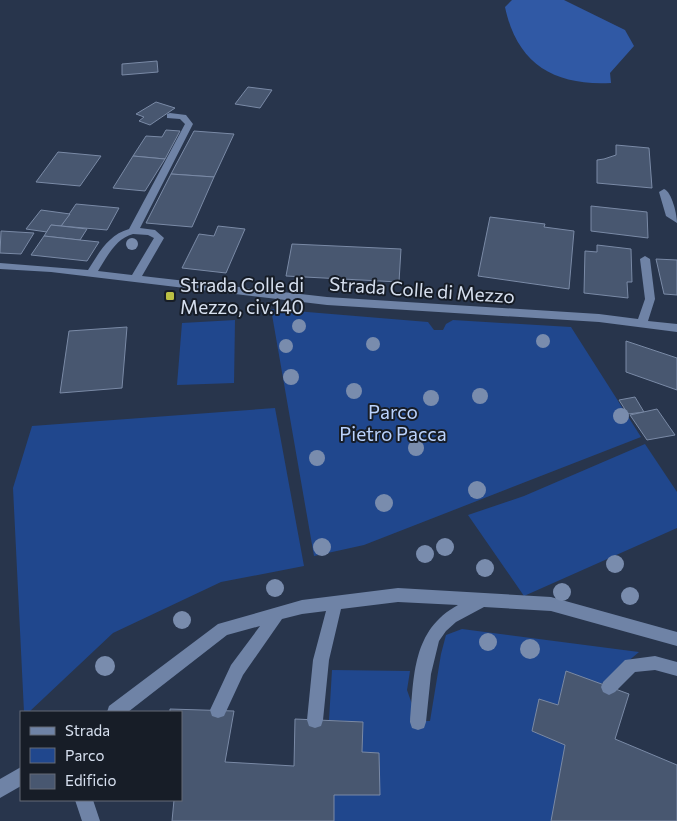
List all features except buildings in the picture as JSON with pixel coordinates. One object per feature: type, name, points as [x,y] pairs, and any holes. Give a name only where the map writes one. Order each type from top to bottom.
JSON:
[{"type":"street","points":[[134,229],[189,124],[184,117],[170,116]]},
{"type":"street","points":[[664,192],[672,216],[677,220]]},
{"type":"street","points":[[91,273],[117,235],[134,229],[153,232],[159,238],[135,279]]},
{"type":"street","points":[[642,322],[650,299],[645,259]]},
{"type":"street","name":"Strada Colle di Mezzo","points":[[0,266],[91,273],[327,301],[600,318],[677,328]]},
{"type":"street","points":[[116,711],[223,629],[302,607],[335,602],[398,595],[551,604],[677,639]]},
{"type":"street","points":[[418,722],[423,681],[429,650],[435,632],[456,613],[483,600]]},
{"type":"street","points":[[315,720],[322,660],[335,602]]},
{"type":"street","points":[[218,710],[237,670],[277,614]]},
{"type":"street","points":[[609,687],[631,664],[655,663],[677,669]]},
{"type":"street","points":[[0,789],[20,777]]},
{"type":"street","points":[[84,801],[91,821]]},
{"type":"green space","name":"Parco Pietro Pacca","points":[[271,309],[428,322],[434,330],[443,330],[446,324],[453,320],[571,327],[641,437],[364,545],[314,556]]},
{"type":"green space","points":[[235,320],[234,383],[177,385],[182,323]]},
{"type":"green space","points":[[275,408],[304,566],[221,582],[113,633],[30,711],[24,711],[13,488],[32,426]]},
{"type":"green space","points":[[645,444],[677,492],[677,528],[524,596],[468,515],[524,496]]},
{"type":"green space","points":[[462,629],[639,652],[601,684],[566,671],[558,705],[539,699],[532,731],[565,745],[551,821],[333,821],[334,795],[379,753],[362,752],[363,722],[329,720],[332,670],[410,671],[407,690],[418,721],[430,721],[446,635]]},
{"type":"shaded area","points":[[512,0],[564,0],[625,30],[634,46],[610,73],[611,83],[591,83],[556,75],[541,68],[529,57],[519,43],[511,27],[505,7]]},
{"type":"place","name":"Strada Colle di Mezzo, civ.140","points":[[170,296]]}]
